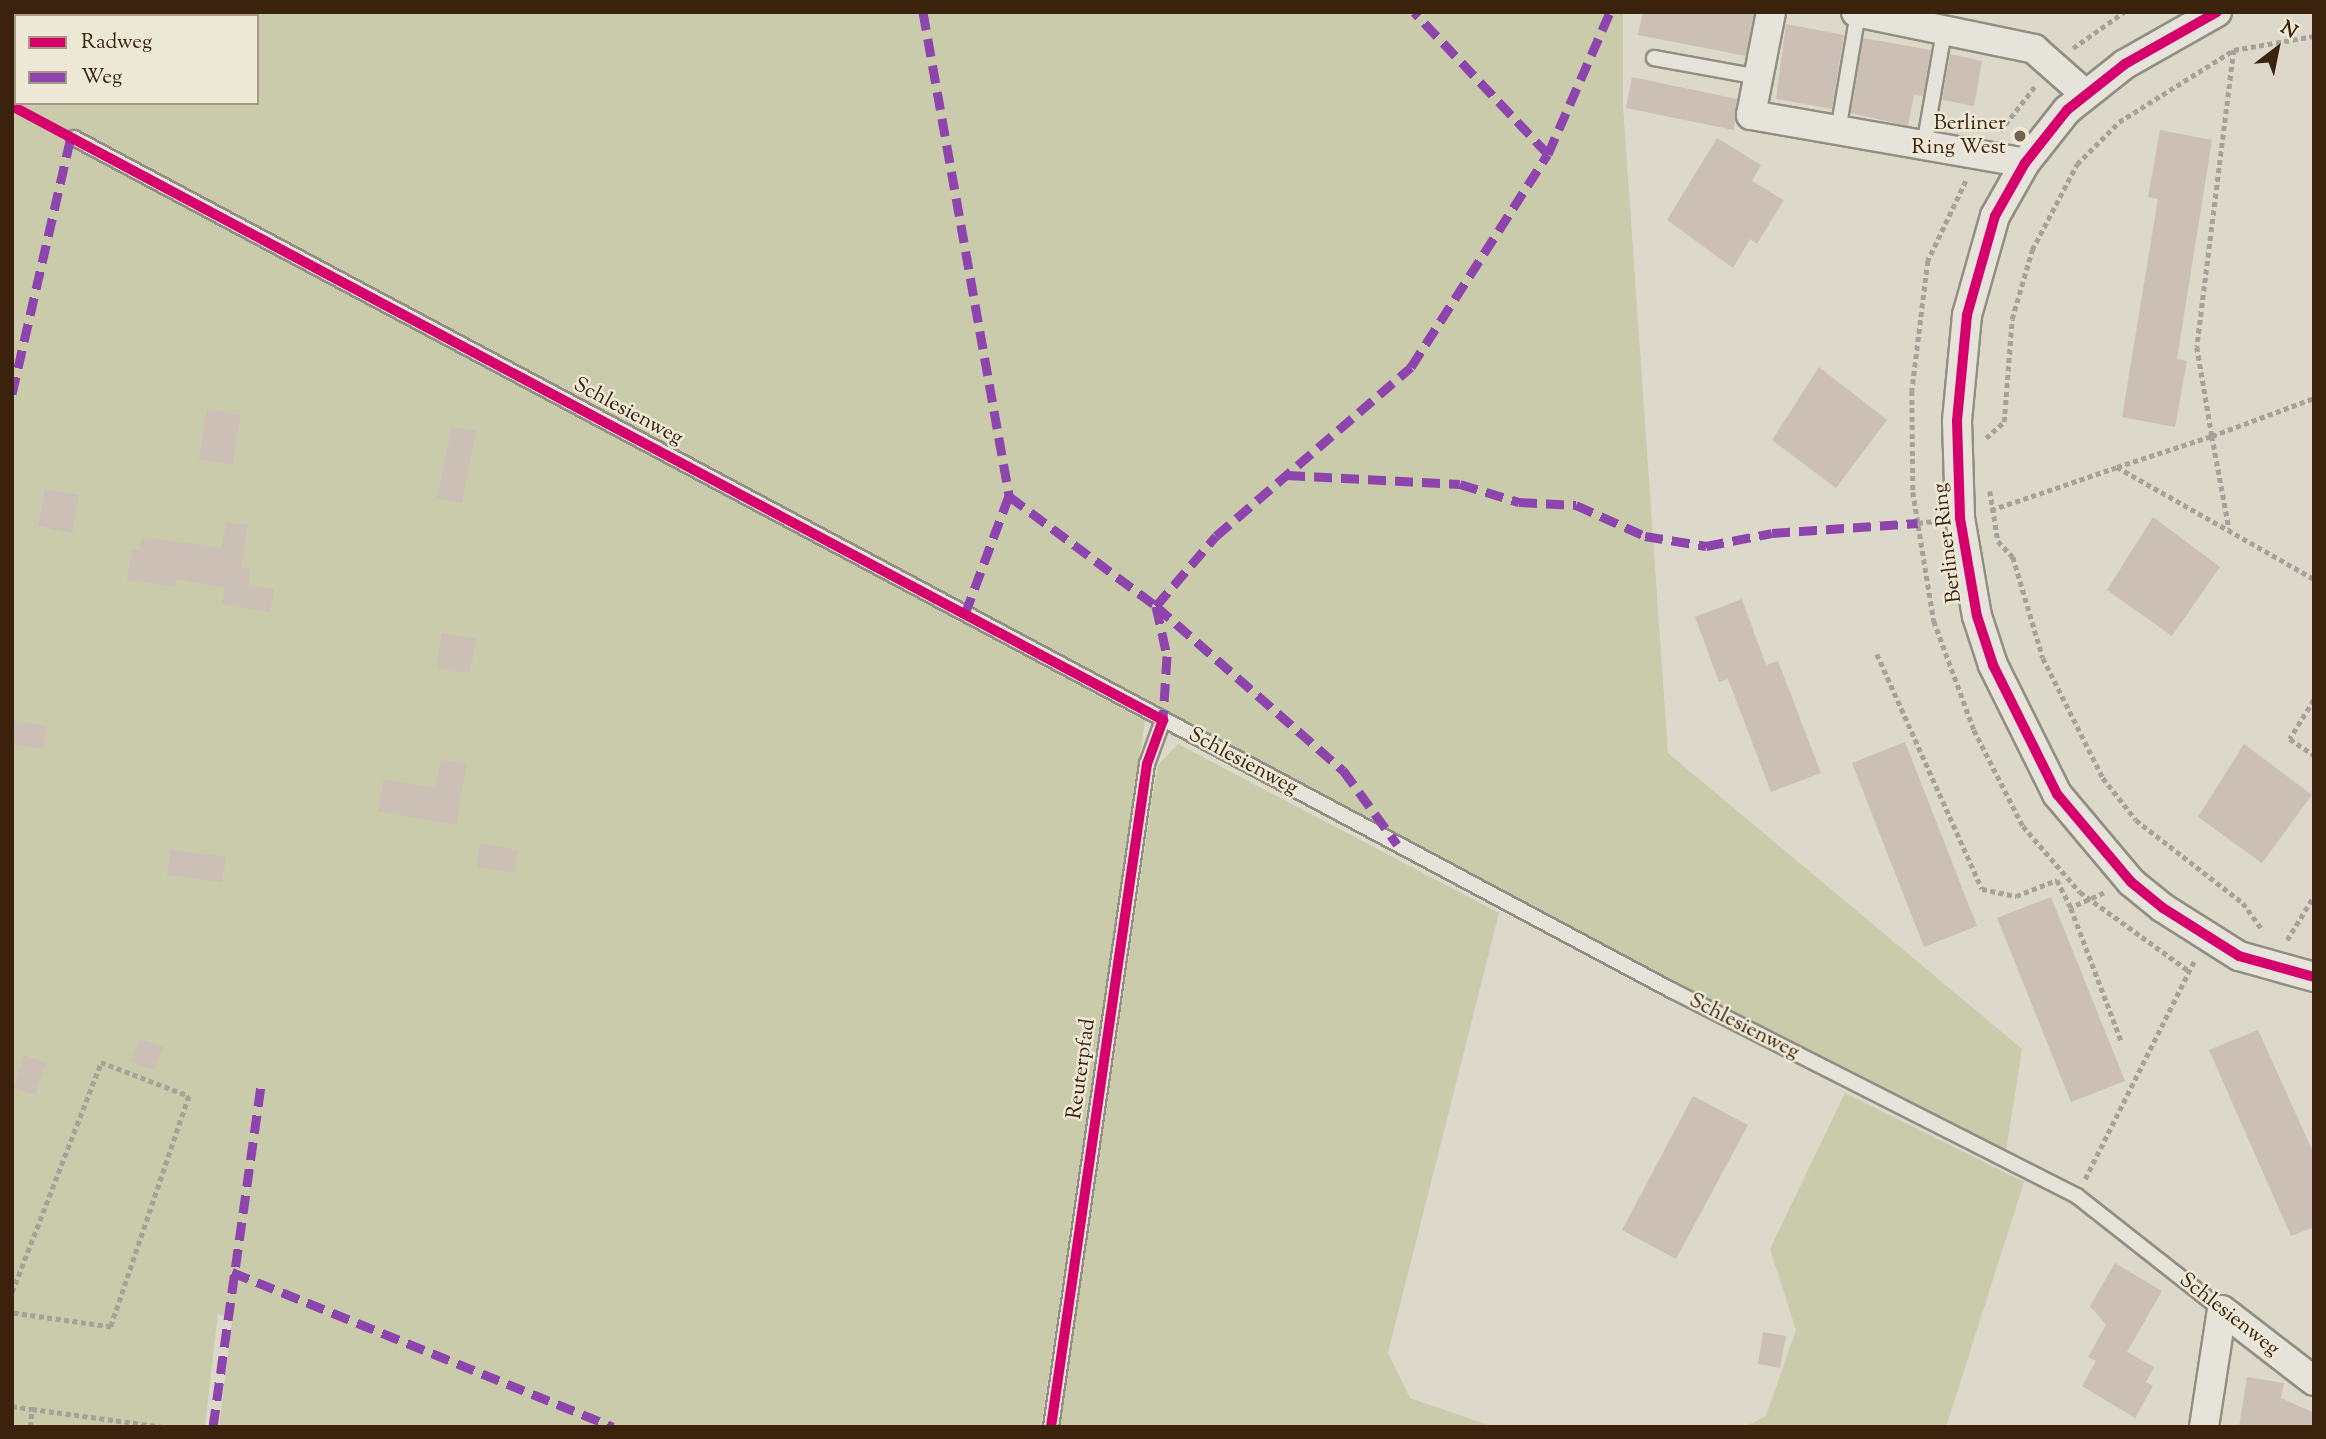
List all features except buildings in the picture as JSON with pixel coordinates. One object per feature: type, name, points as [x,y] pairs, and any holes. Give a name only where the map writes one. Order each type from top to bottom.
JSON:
[{"type":"street","points":[[1771,12],[1751,115],[2025,163]]},
{"type":"street","points":[[1857,12],[2034,49],[2085,94]]},
{"type":"street","name":"Berliner Ring","points":[[2217,12],[2155,45],[2085,94],[2025,163],[1976,266],[1957,421],[1960,518],[1977,616],[2012,712],[2057,794],[2130,882],[2208,939],[2269,969],[2314,977]]},
{"type":"street","points":[[2204,1427],[2222,1310]]},
{"type":"street","name":"Schlesienweg","points":[[2222,1310],[2314,1381]]},
{"type":"lane","points":[[1838,131],[1857,12]]},
{"type":"lane","points":[[1924,146],[1944,31]]},
{"type":"lane","points":[[1654,58],[1759,76]]},
{"type":"lane","name":"Schlesienweg","points":[[74,138],[1672,991],[2077,1196],[2222,1310]]},
{"type":"lane","name":"Reuterpfad","points":[[1051,1427],[1147,764],[1163,720]]},
{"type":"path","points":[[1928,586],[1913,492],[1920,300],[1938,230],[1983,156],[2054,66],[2124,12]]},
{"type":"path","points":[[1985,455],[1983,441],[2004,422],[2012,319],[2032,250],[2077,164],[2119,122],[2234,51],[2314,36]]},
{"type":"path","points":[[2229,528],[2197,347],[2234,51]]},
{"type":"path","points":[[1960,518],[2212,436],[2314,398]]},
{"type":"path","points":[[2117,467],[2229,528],[2314,579]]},
{"type":"path","points":[[1989,482],[1993,509],[2043,658],[2103,778],[2136,820],[2243,903],[2256,928]]},
{"type":"path","points":[[1877,654],[1982,889],[2016,897],[2057,880],[2071,908],[2122,1043]]},
{"type":"path","points":[[2314,700],[2290,739],[2314,755]]},
{"type":"path","points":[[2071,908],[2130,882]]},
{"type":"path","points":[[2269,969],[2314,896]]},
{"type":"path","points":[[2077,1196],[2208,939]]},
{"type":"path","points":[[12,1292],[101,1062],[189,1096],[111,1327],[12,1313]]},
{"type":"path","points":[[12,1406],[164,1427]]},
{"type":"path","points":[[30,1427],[32,1409]]},
{"type":"green space","points":[[12,12],[1623,12],[1623,106],[1668,753],[2022,1049],[2005,1158],[84,135],[81,150],[1145,721],[1041,1427],[219,1427],[232,1321],[218,1313],[205,1427],[12,1427]]},
{"type":"green space","points":[[1178,744],[1499,913],[1388,1353],[1410,1398],[1494,1427],[1060,1427],[1152,799],[1158,765]]},
{"type":"green space","points":[[1845,1093],[2024,1182],[1946,1427],[1744,1427],[1766,1416],[1796,1330],[1770,1249]]},
{"type":"marked path","points":[[923,12],[1009,496],[1156,606],[1343,770],[1397,844]]},
{"type":"marked path","points":[[1156,606],[1216,536],[1411,367],[1548,154],[1414,12]]},
{"type":"marked path","points":[[1548,154],[1610,12]]},
{"type":"marked path","points":[[12,394],[71,137]]},
{"type":"marked path","points":[[1287,475],[1460,484],[1519,502],[1576,505],[1645,536],[1706,546],[1772,533],[1918,523]]},
{"type":"marked path","points":[[965,614],[1009,496]]},
{"type":"marked path","points":[[1156,606],[1167,656],[1163,720]]},
{"type":"marked path","points":[[213,1427],[261,1085]]},
{"type":"marked path","points":[[232,1272],[613,1427]]},
{"type":"cycle path","points":[[2217,12],[2125,64],[2067,110],[2025,163],[1995,216],[1967,315],[1957,421],[1960,518],[1977,616],[1993,665],[2057,794],[2131,882],[2163,908],[2239,956],[2314,977]]},
{"type":"cycle path","points":[[12,106],[1163,720],[1147,764],[1051,1427]]},
{"type":"place","name":"Berliner Ring West","points":[[2020,136]]}]
